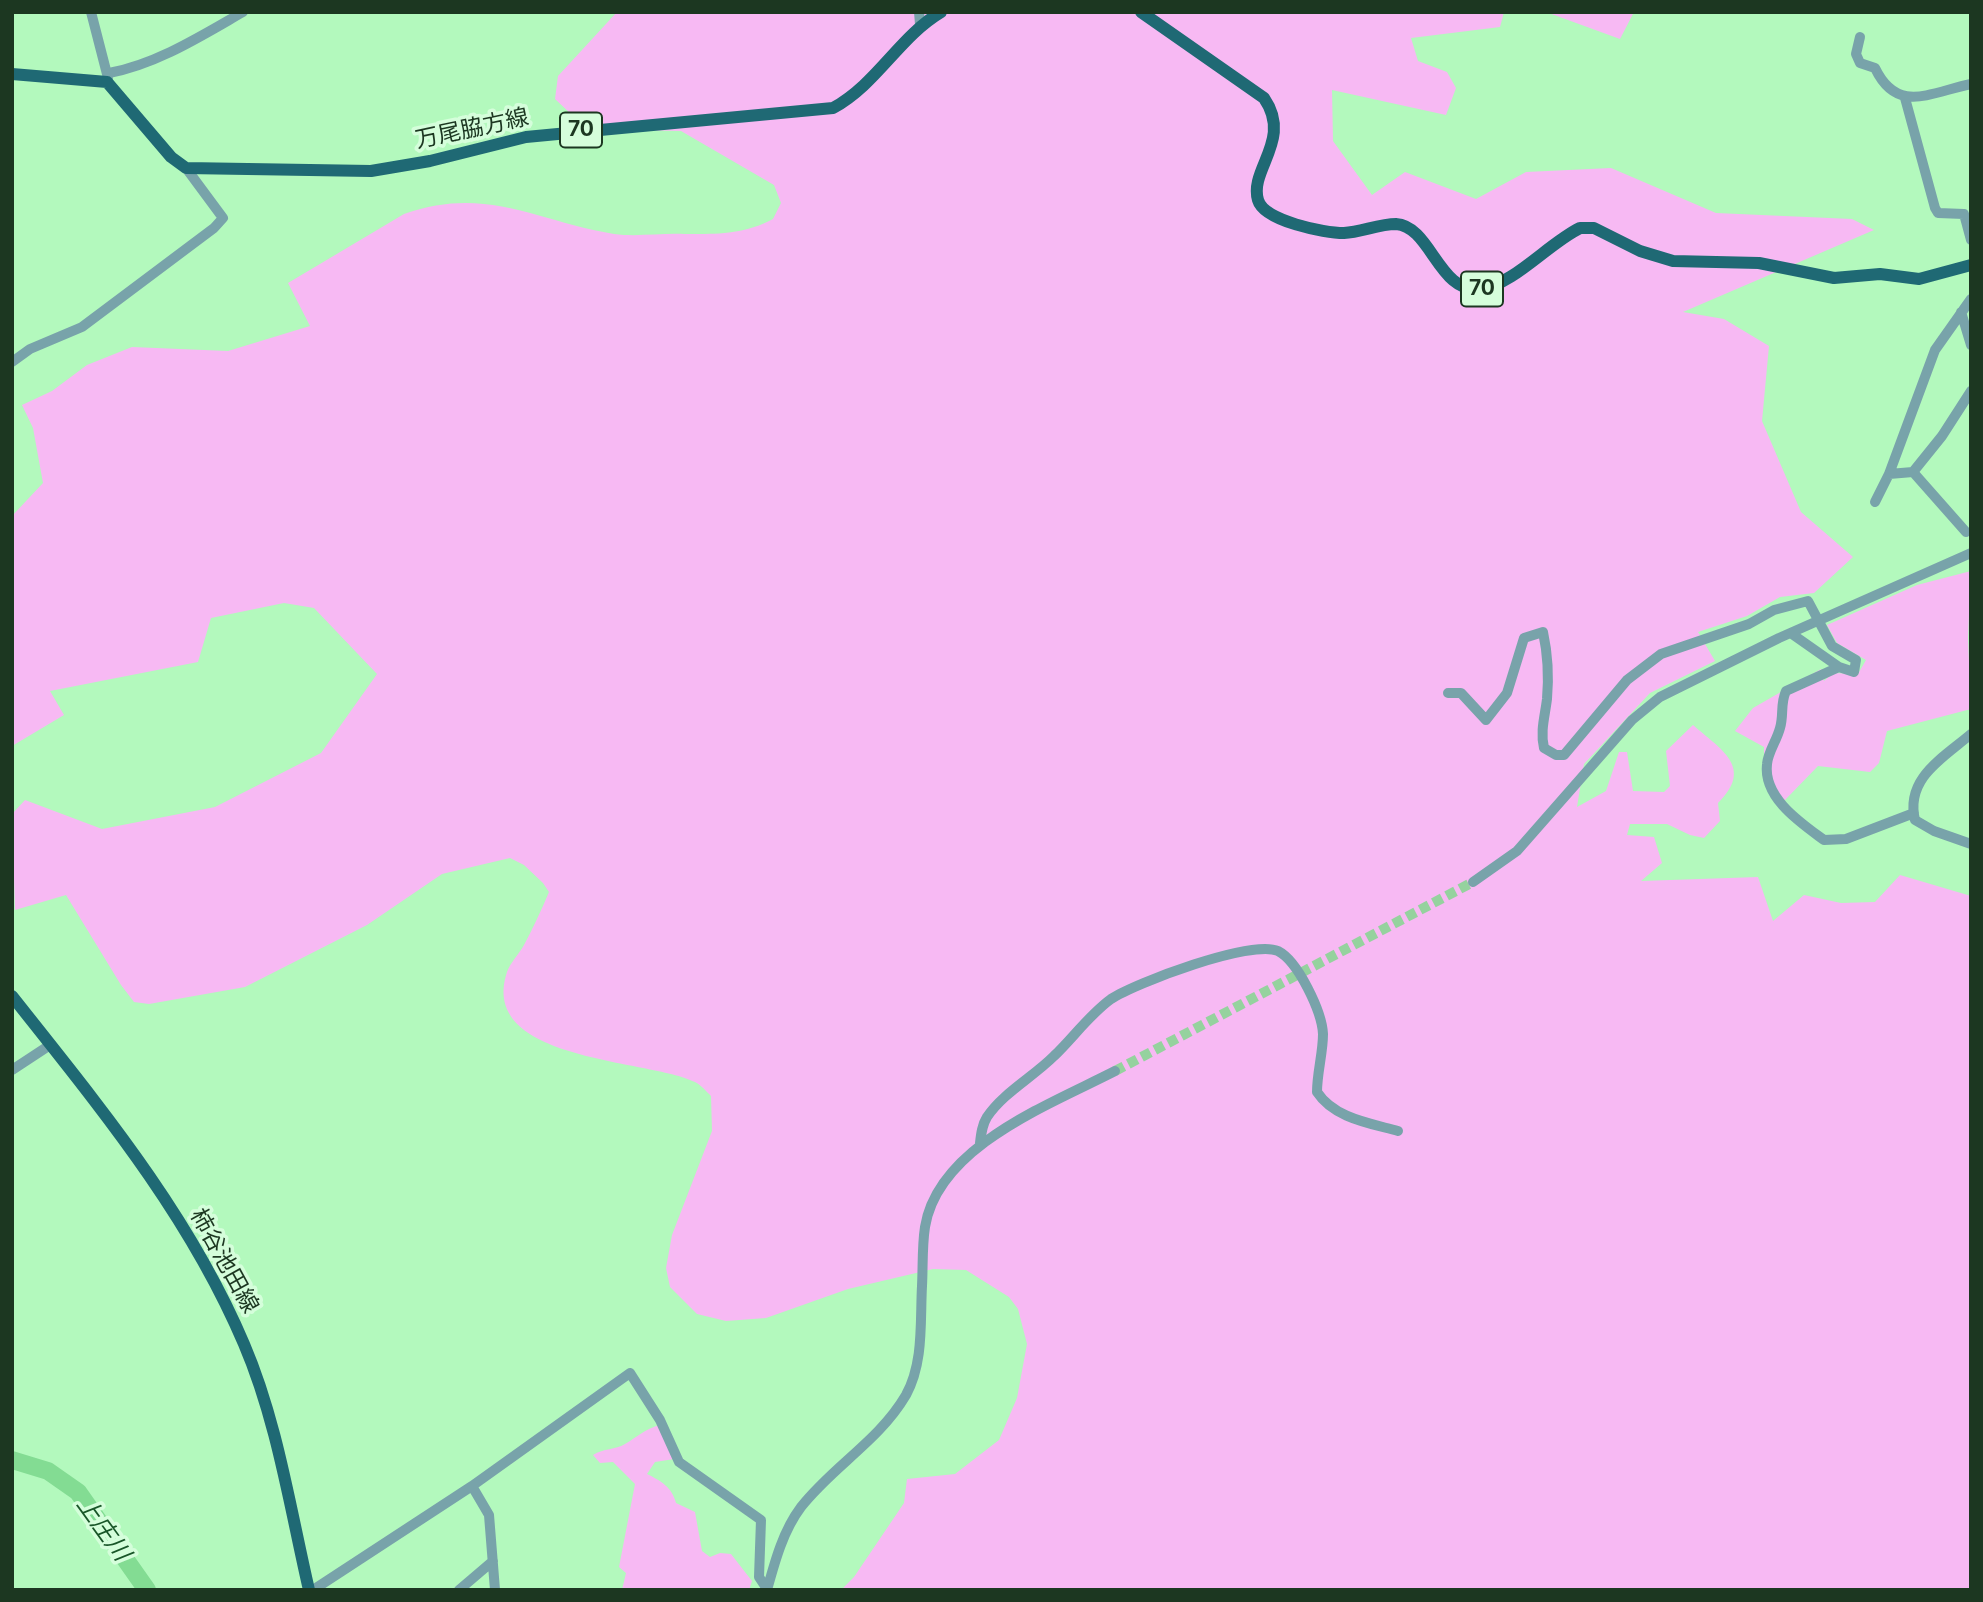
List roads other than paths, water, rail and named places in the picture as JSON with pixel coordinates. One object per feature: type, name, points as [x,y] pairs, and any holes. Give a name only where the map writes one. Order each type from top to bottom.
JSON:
[{"type":"main road","name":"万尾脇方線","points":[[186,168],[371,171],[526,137],[833,108],[864,87],[920,18],[940,12]]},
{"type":"main road","name":"70","points":[[1141,12],[1264,99],[1273,112],[1272,139],[1259,185],[1258,199],[1265,210],[1314,230],[1344,233],[1398,224],[1412,232],[1443,270],[1467,288],[1478,290],[1495,286],[1580,228],[1594,228],[1640,251],[1673,261],[1759,263],[1833,278],[1880,274],[1919,279],[1971,265]]},
{"type":"main road","points":[[12,74],[108,77],[171,157],[186,168]]},
{"type":"main road","name":"柿谷池田線","points":[[12,996],[160,1191],[200,1252],[245,1346],[268,1415],[311,1590]]},
{"type":"street","points":[[92,12],[108,77],[198,38],[243,12]]},
{"type":"street","points":[[1860,37],[1856,54],[1860,63],[1875,68],[1884,87],[1905,98],[1971,84]]},
{"type":"street","points":[[1905,98],[1935,208],[1938,213],[1964,214],[1971,240]]},
{"type":"street","points":[[12,362],[30,349],[82,327],[214,229],[223,218],[186,168]]},
{"type":"street","points":[[1875,502],[1889,474],[1935,350],[1971,299]]},
{"type":"street","points":[[1961,312],[1971,345]]},
{"type":"street","points":[[1889,474],[1913,472],[1942,436],[1971,391]]},
{"type":"street","points":[[1913,472],[1966,532]]},
{"type":"street","points":[[1473,882],[1517,851],[1632,720],[1660,697],[1971,553]]},
{"type":"street","points":[[1448,693],[1461,693],[1486,720],[1507,694],[1524,638],[1543,632],[1548,655],[1548,683],[1541,735],[1544,748],[1556,755],[1564,755],[1627,680],[1661,654],[1800,603],[1808,601],[1832,646],[1856,660],[1854,672],[1839,667],[1792,634]]},
{"type":"street","points":[[1839,667],[1786,691],[1781,703],[1782,720],[1779,733],[1767,763],[1768,779],[1784,808],[1824,840],[1846,839],[1913,813]]},
{"type":"street","points":[[1971,734],[1915,786],[1911,804],[1915,820],[1934,831],[1971,844]]},
{"type":"street","points":[[980,1143],[987,1118],[998,1104],[1055,1056],[1109,1000],[1161,975],[1214,959],[1266,949],[1278,951],[1295,966],[1320,1021],[1323,1034],[1317,1093],[1326,1106],[1346,1116],[1398,1131]]},
{"type":"street","points":[[12,1070],[50,1045]]},
{"type":"street","points":[[767,1589],[780,1543],[800,1508],[882,1430],[910,1386],[918,1363],[925,1225],[938,1194],[959,1163],[980,1143],[1115,1071]]},
{"type":"street","points":[[311,1590],[472,1486],[630,1373],[660,1420],[679,1462],[761,1520],[759,1577],[767,1589]]},
{"type":"street","points":[[472,1486],[489,1515],[495,1590]]},
{"type":"street","points":[[459,1590],[493,1562]]},
{"type":"waterway","name":"上庄川","points":[[12,1460],[48,1471],[78,1492],[147,1590]]},
{"type":"tunnel","points":[[1115,1071],[1473,882]]}]
